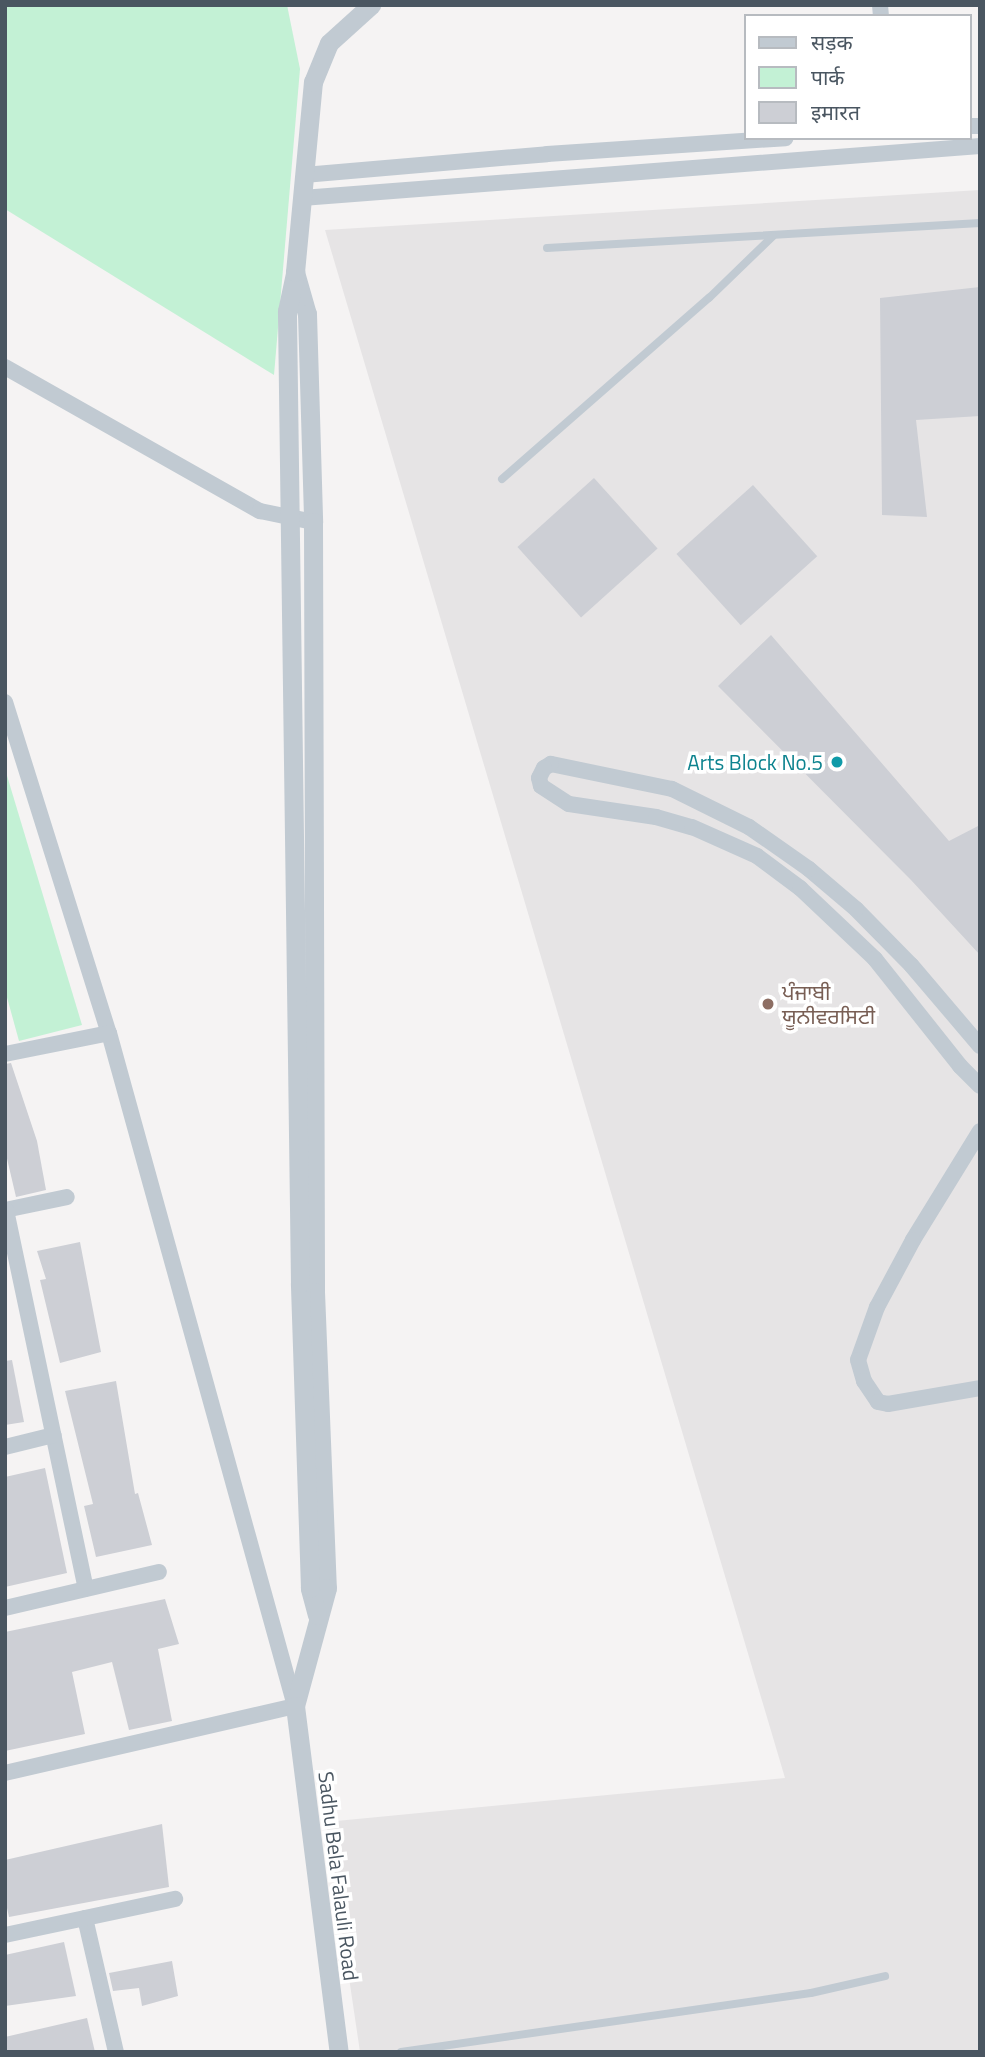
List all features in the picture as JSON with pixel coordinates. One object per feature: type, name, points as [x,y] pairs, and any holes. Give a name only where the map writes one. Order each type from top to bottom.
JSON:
[{"type":"street","points":[[313,1439],[300,1283],[287,312],[295,272],[313,82],[319,61],[342,28],[371,5]]},
{"type":"street","points":[[304,174],[758,140]]},
{"type":"street","points":[[302,198],[892,145],[980,146]]},
{"type":"street","points":[[295,272],[307,314],[313,522],[313,1439],[310,1588],[317,1615],[315,1639],[295,1706]]},
{"type":"street","points":[[5,368],[260,511],[313,522]]},
{"type":"street","points":[[5,702],[109,1034],[295,1706]]},
{"type":"street","points":[[980,1046],[911,965],[856,909],[809,869],[750,827],[672,789],[551,764],[544,768],[539,778],[541,786],[569,804],[656,817],[702,831],[757,856],[800,888],[875,959],[960,1066],[980,1086]]},
{"type":"street","points":[[5,1054],[109,1034]]},
{"type":"street","points":[[980,1131],[913,1240],[877,1307],[858,1360],[864,1381],[878,1402],[902,1404],[980,1388]]},
{"type":"street","points":[[67,1197],[6,1210],[86,1589]]},
{"type":"street","points":[[5,1447],[54,1435]]},
{"type":"street","points":[[5,1608],[159,1572]]},
{"type":"street","points":[[5,1773],[295,1706]]},
{"type":"street","name":"Sadhu Bela Falauli Road","points":[[295,1706],[339,2052]]},
{"type":"street","points":[[5,1935],[175,1899]]},
{"type":"street","points":[[86,1918],[116,2052]]},
{"type":"lane","points":[[547,248],[980,223]]},
{"type":"lane","points":[[502,479],[709,298],[773,236]]},
{"type":"lane","points":[[401,2052],[811,1993],[886,1976]]},
{"type":"shaded area","name":"ਪੰਜਾਬੀ ਯੂਨੀਵਰਸਿਟੀ","points":[[980,190],[980,2052],[360,2052],[326,1822],[785,1778],[325,230]]},
{"type":"green space","points":[[5,5],[287,5],[300,69],[274,375],[5,209]]},
{"type":"green space","points":[[5,769],[82,1025],[19,1041],[5,990]]},
{"type":"building","points":[[980,287],[980,416],[916,420],[927,517],[882,515],[880,298]]},
{"type":"building","points":[[594,478],[658,549],[581,618],[517,547]]},
{"type":"building","points":[[753,485],[817,556],[741,625],[676,554]]},
{"type":"building","name":"Arts Block No.5","points":[[771,635],[949,841],[980,825],[980,955],[911,880],[718,686]]},
{"type":"building","points":[[11,1063],[37,1141],[46,1190],[16,1197],[5,1150],[5,1064]]},
{"type":"building","points":[[80,1242],[101,1352],[60,1363],[40,1280],[46,1279],[37,1251]]},
{"type":"building","points":[[12,1360],[24,1422],[5,1425],[5,1361]]},
{"type":"building","points":[[116,1381],[135,1494],[138,1493],[152,1545],[96,1557],[84,1506],[93,1504],[65,1391]]},
{"type":"building","points":[[45,1468],[67,1573],[5,1587],[5,1477]]},
{"type":"building","points":[[165,1599],[179,1644],[158,1649],[172,1721],[129,1730],[112,1662],[72,1672],[85,1734],[5,1751],[5,1632]]},
{"type":"building","points":[[162,1824],[169,1887],[9,1917],[5,1899],[5,1860]]},
{"type":"building","points":[[64,1942],[76,1996],[5,2006],[5,1955]]},
{"type":"building","points":[[172,1961],[178,1996],[142,2006],[139,1988],[113,1991],[109,1973]]},
{"type":"building","points":[[87,2018],[95,2052],[5,2052],[5,2037]]},
{"type":"place","name":"Arts Block No.5","points":[[837,762]]},
{"type":"place","name":"ਪੰਜਾਬੀ ਯੂਨੀਵਰਸਿਟੀ","points":[[768,1004]]}]
